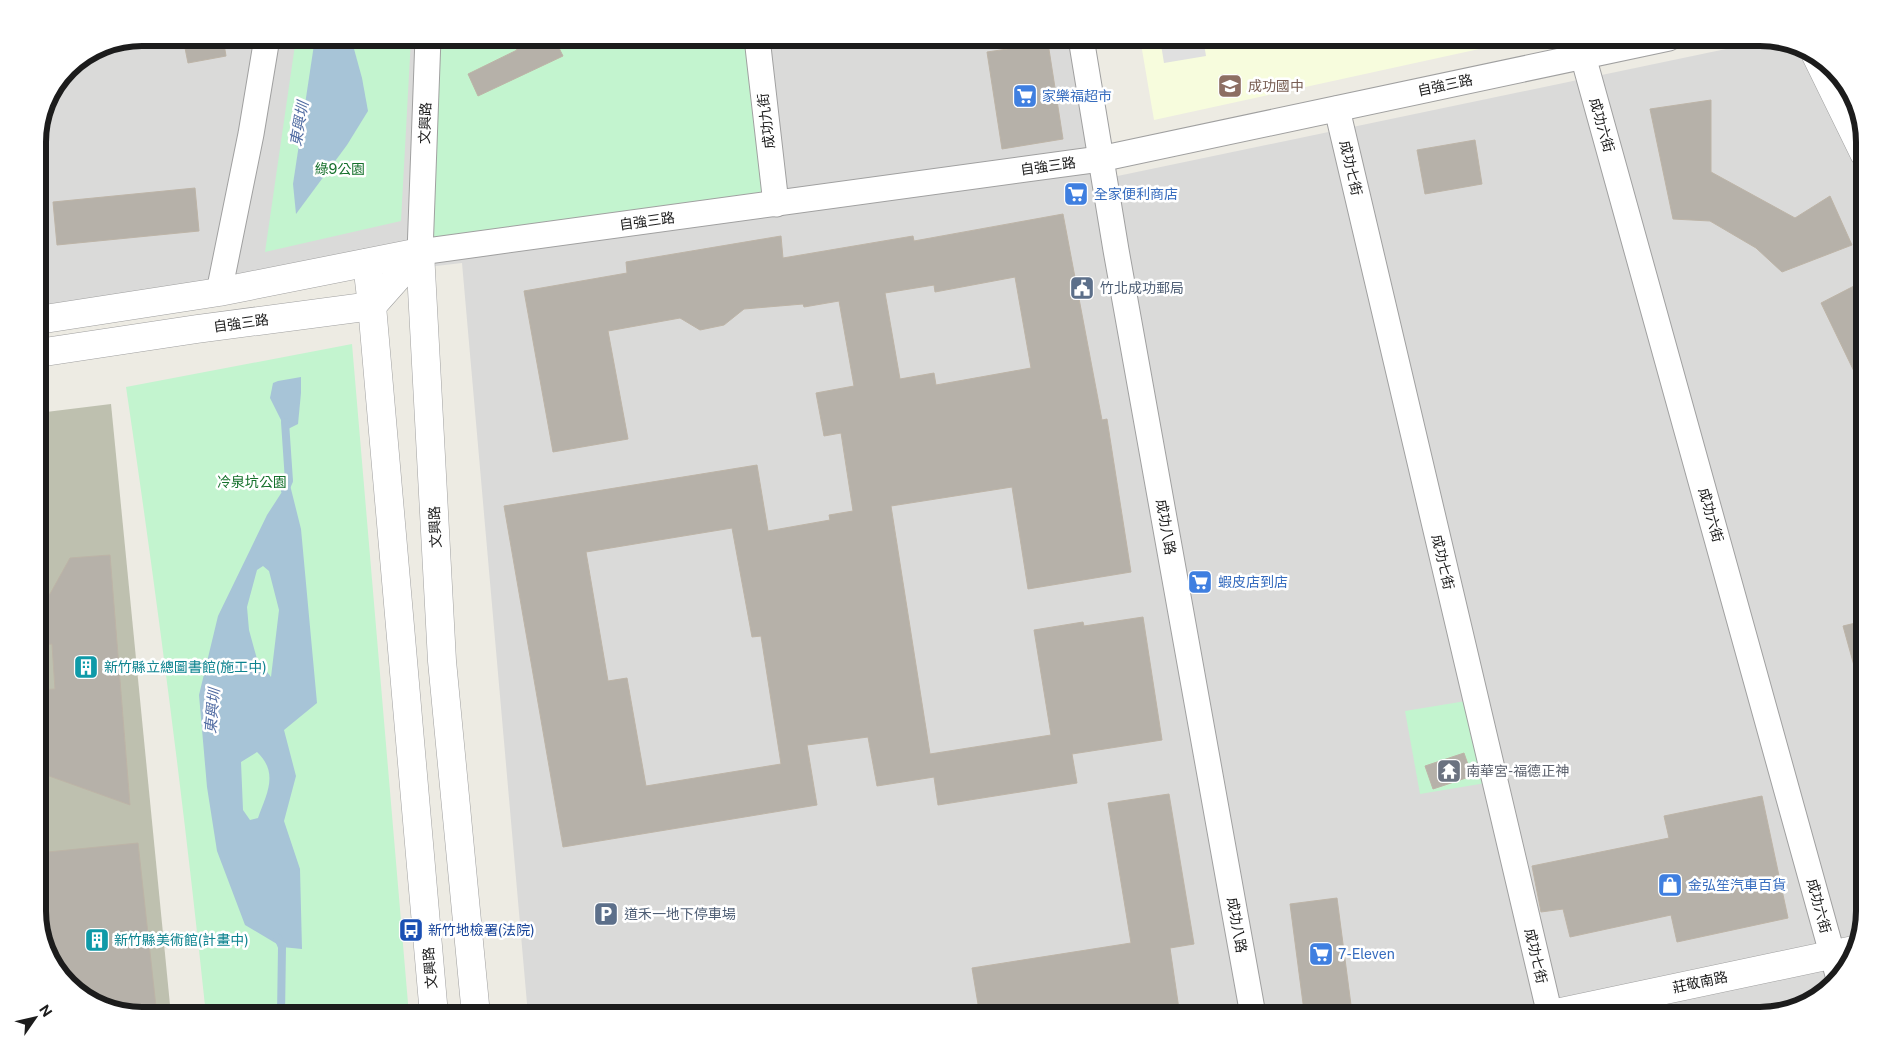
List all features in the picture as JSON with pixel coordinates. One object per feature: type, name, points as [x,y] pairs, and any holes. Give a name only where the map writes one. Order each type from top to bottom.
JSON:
[{"type":"street","points":[[219,292],[251,134],[265,46]]},
{"type":"street","name":"文興路","points":[[428,46],[420,252],[442,661],[475,1007]]},
{"type":"street","name":"成功九街","points":[[758,46],[776,204]]},
{"type":"street","name":"成功八路","points":[[1082,46],[1100,159],[1251,1007]]},
{"type":"street","name":"自強三路","points":[[46,319],[219,292],[420,252],[1100,159],[1631,46]]},
{"type":"street","name":"成功六街","points":[[1583,56],[1842,959]]},
{"type":"street","points":[[1824,71],[1856,137]]},
{"type":"street","name":"成功七街","points":[[1337,108],[1547,1007]]},
{"type":"street","points":[[372,306],[420,252]]},
{"type":"street","name":"文興路","points":[[367,263],[433,1007]]},
{"type":"street","name":"自強三路","points":[[46,352],[372,306]]},
{"type":"street","name":"莊敬南路","points":[[1591,1007],[1842,959]]},
{"type":"shaded area","points":[[142,46],[1084,46],[1108,178],[1740,46],[1772,47],[1791,51],[1802,56],[1856,158],[1856,911],[1852,936],[1846,953],[1828,979],[1808,994],[1785,1003],[1760,1007],[527,1007],[462,263],[46,311],[46,136],[51,111],[62,89],[74,74],[89,62],[111,51]]},
{"type":"shaded area","name":"成功國中","points":[[1141,46],[1493,46],[1154,120]]},
{"type":"shaded area","points":[[1161,46],[1204,46],[1206,56],[1164,63]]},
{"type":"shaded area","points":[[111,404],[170,1007],[130,1006],[111,1002],[89,991],[62,964],[51,942],[48,929],[46,917],[46,412]]},
{"type":"green space","name":"綠9公園","points":[[295,46],[411,46],[401,221],[265,252]]},
{"type":"green space","points":[[428,46],[758,46],[776,204],[420,252]]},
{"type":"green space","name":"冷泉坑公園","points":[[352,344],[408,1007],[205,1007],[169,701],[126,387]]},
{"type":"green space","points":[[1472,700],[1486,783],[1420,794],[1405,711]]},
{"type":"water","points":[[314,46],[353,46],[368,111],[347,145],[296,214],[293,184]]},
{"type":"water","points":[[301,377],[298,424],[286,430],[270,398],[273,383]]},
{"type":"water","points":[[289,481],[301,529],[317,703],[284,730],[296,776],[284,821],[300,869],[302,949],[282,947],[245,925],[217,851],[207,787],[199,695],[218,616],[267,515]],"holes":[[[263,566],[269,571],[279,610],[271,677],[257,659],[249,630],[247,607],[257,570]],[[257,752],[268,768],[269,784],[258,818],[250,820],[243,810],[241,762]]]},
{"type":"building","points":[[185,46],[224,46],[226,56],[188,63]]},
{"type":"building","points":[[515,46],[558,46],[563,56],[478,96],[468,74],[517,50]]},
{"type":"building","name":"家樂福超市","points":[[1028,46],[1048,46],[1063,139],[1002,149],[987,52]]},
{"type":"building","points":[[1711,100],[1711,172],[1795,218],[1830,196],[1852,245],[1782,272],[1756,248],[1710,221],[1673,219],[1650,109]]},
{"type":"building","points":[[1475,140],[1482,184],[1425,194],[1417,150]]},
{"type":"building","points":[[195,188],[199,231],[57,245],[53,202]]},
{"type":"building","points":[[1063,214],[1102,420],[1107,419],[1131,572],[1028,589],[1012,487],[891,506],[930,754],[1051,735],[1034,630],[1083,622],[1084,626],[1143,617],[1162,740],[1072,754],[1077,783],[938,805],[934,777],[877,786],[868,737],[807,745],[817,805],[563,847],[504,506],[757,465],[768,531],[830,520],[829,515],[853,511],[841,433],[824,436],[816,393],[854,386],[839,301],[804,307],[803,304],[744,309],[724,325],[700,330],[680,318],[608,331],[628,439],[553,452],[524,291],[627,273],[626,262],[781,236],[783,258],[913,236],[914,241]],"holes":[[[1015,277],[1031,368],[936,385],[934,373],[900,379],[885,293],[934,285],[935,292]],[[732,528],[752,637],[761,636],[781,764],[646,786],[627,678],[608,681],[586,552]]]},
{"type":"building","points":[[1854,286],[1856,290],[1856,375],[1821,303]]},
{"type":"building","name":"新竹縣立總圖書館(施工中)","points":[[110,555],[130,805],[46,775],[46,690],[55,689],[52,644],[46,644],[46,594],[50,594],[70,558]]},
{"type":"building","points":[[1856,623],[1856,673],[1843,626]]},
{"type":"building","name":"南華宮-福德正神","points":[[1464,753],[1472,776],[1433,789],[1425,766]]},
{"type":"building","points":[[1169,794],[1194,944],[1170,948],[1179,1007],[978,1007],[972,968],[1131,943],[1108,803]]},
{"type":"building","name":"金弘笙汽車百貨","points":[[1762,796],[1788,918],[1677,942],[1671,915],[1570,937],[1563,909],[1541,912],[1532,866],[1669,838],[1664,816]]},
{"type":"building","name":"新竹縣美術館(計畫中)","points":[[138,843],[156,1007],[130,1006],[111,1002],[100,997],[79,983],[62,964],[51,942],[46,917],[46,852]]},
{"type":"building","name":"7-Eleven","points":[[1337,898],[1351,1005],[1303,1007],[1290,904]]},
{"type":"waterway","name":"東興圳","points":[[285,422],[289,481],[285,490]]},
{"type":"waterway","name":"東興圳","points":[[278,938],[282,947],[281,1007]]},
{"type":"place","name":"成功國中","points":[[1230,86]]},
{"type":"place","name":"家樂福超市","points":[[1025,96]]},
{"type":"place","name":"全家便利商店","points":[[1076,194]]},
{"type":"place","name":"竹北成功郵局","points":[[1082,288]]},
{"type":"place","name":"蝦皮店到店","points":[[1200,582]]},
{"type":"place","name":"新竹縣立總圖書館(施工中)","points":[[86,667]]},
{"type":"place","name":"南華宮-福德正神","points":[[1449,771]]},
{"type":"place","name":"金弘笙汽車百貨","points":[[1670,885]]},
{"type":"place","name":"道禾一地下停車場","points":[[606,914]]},
{"type":"place","name":"新竹地檢署(法院)","points":[[411,930]]},
{"type":"place","name":"新竹縣美術館(計畫中)","points":[[97,940]]},
{"type":"place","name":"7-Eleven","points":[[1321,954]]}]
